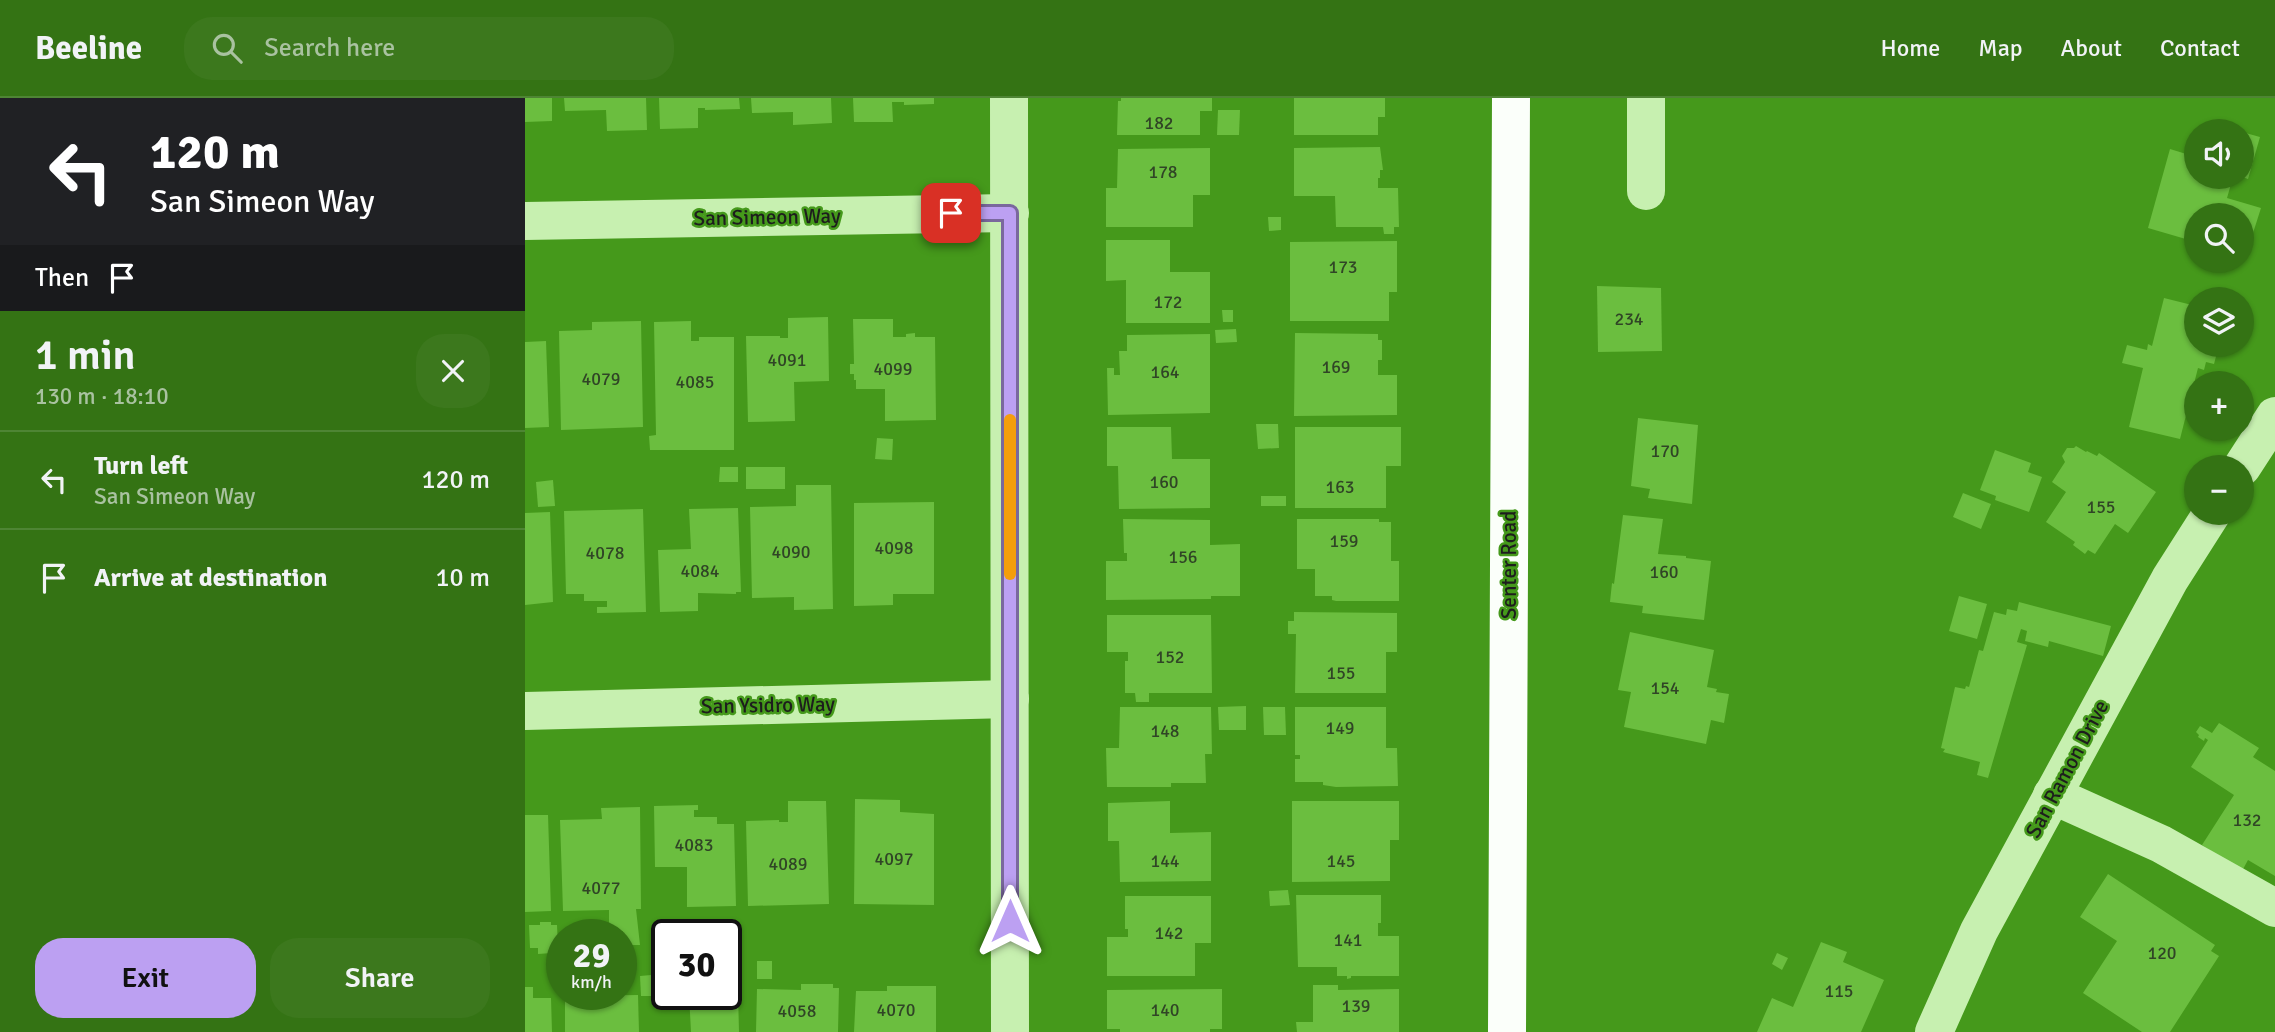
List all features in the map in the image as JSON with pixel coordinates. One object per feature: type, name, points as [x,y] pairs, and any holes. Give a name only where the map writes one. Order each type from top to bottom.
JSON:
[{"type":"main road","name":"Senter Road","points":[[1507,1032],[1511,98]]},
{"type":"street","points":[[1009,98],[1010,1032]]},
{"type":"street","points":[[1646,98],[1646,191]]},
{"type":"street","name":"San Simeon Way","points":[[525,221],[1010,213]]},
{"type":"street","points":[[2250,455],[2275,416]]},
{"type":"street","name":"San Ramon Drive","points":[[1934,1032],[1979,931],[2170,579],[2204,525]]},
{"type":"street","name":"San Ysidro Way","points":[[525,710],[1010,699]]},
{"type":"street","points":[[2052,795],[2161,844],[2275,908]]},
{"type":"building","points":[[525,98],[552,98],[552,121],[525,122]]},
{"type":"building","points":[[564,98],[646,98],[647,130],[607,131],[606,110],[565,111]]},
{"type":"building","points":[[659,98],[739,98],[740,109],[698,108],[698,128],[660,129]]},
{"type":"building","points":[[751,98],[831,98],[832,123],[793,125],[793,112],[752,113]]},
{"type":"building","points":[[853,98],[934,98],[934,104],[904,105],[904,102],[892,102],[893,122],[854,122]]},
{"type":"building","points":[[1121,98],[1212,98],[1212,111],[1200,111],[1200,135],[1117,135],[1118,101],[1121,101]]},
{"type":"building","points":[[1294,98],[1385,98],[1385,117],[1378,117],[1378,135],[1294,135]]},
{"type":"building","points":[[1218,110],[1240,110],[1239,135],[1217,135]]},
{"type":"building","points":[[2254,135],[2260,137],[2254,158]]},
{"type":"building","points":[[1380,147],[1383,170],[1380,170],[1378,188],[1398,188],[1399,227],[1394,227],[1394,234],[1384,234],[1383,227],[1336,227],[1335,196],[1294,196],[1294,148]]},
{"type":"building","points":[[1210,148],[1210,195],[1193,195],[1193,227],[1106,227],[1106,188],[1117,188],[1118,149]]},
{"type":"building","points":[[2170,149],[2184,153],[2184,189],[2230,189],[2227,198],[2244,203],[2184,203],[2184,238],[2148,228]]},
{"type":"building","points":[[2254,206],[2261,208],[2254,230]]},
{"type":"building","points":[[1268,217],[1281,217],[1281,230],[1269,231]]},
{"type":"building","points":[[1106,240],[1170,240],[1170,272],[1210,272],[1210,323],[1126,323],[1126,280],[1106,281]]},
{"type":"building","points":[[1397,241],[1397,292],[1389,292],[1389,321],[1290,321],[1290,242]]},
{"type":"building","points":[[1597,286],[1661,288],[1662,351],[1598,352]]},
{"type":"building","points":[[2164,298],[2184,303],[2184,357],[2216,357],[2214,364],[2206,362],[2204,370],[2198,368],[2197,371],[2184,371],[2184,423],[2180,439],[2129,427],[2143,368],[2122,363],[2127,345],[2147,350],[2148,344],[2152,346]]},
{"type":"building","points":[[1222,310],[1233,310],[1233,322],[1223,322]]},
{"type":"building","points":[[828,317],[829,381],[794,382],[795,421],[748,422],[746,336],[788,338],[788,318]]},
{"type":"building","points":[[853,319],[893,319],[893,337],[906,337],[906,334],[915,333],[915,337],[935,337],[936,420],[885,421],[885,389],[856,389],[854,374],[850,374],[850,364],[854,364]]},
{"type":"building","points":[[641,321],[643,427],[561,430],[559,331],[592,330],[592,322]]},
{"type":"building","points":[[691,321],[691,341],[699,341],[699,337],[734,337],[734,450],[650,450],[649,436],[656,435],[654,322]]},
{"type":"building","points":[[1236,329],[1237,342],[1216,343],[1215,330]]},
{"type":"building","points":[[1295,333],[1378,334],[1378,340],[1382,340],[1382,360],[1378,360],[1378,375],[1397,375],[1397,415],[1294,416]]},
{"type":"building","points":[[1210,334],[1210,413],[1108,415],[1107,368],[1114,368],[1114,375],[1120,375],[1119,351],[1127,351],[1127,335]]},
{"type":"building","points":[[546,341],[549,427],[525,428],[525,342]]},
{"type":"building","points":[[1638,418],[1698,425],[1692,504],[1648,498],[1650,489],[1631,486]]},
{"type":"building","points":[[1256,424],[1278,424],[1279,448],[1258,449]]},
{"type":"building","points":[[1107,427],[1171,427],[1172,459],[1210,459],[1210,508],[1119,509],[1118,466],[1107,466]]},
{"type":"building","points":[[1295,427],[1401,427],[1401,466],[1386,466],[1386,508],[1295,508]]},
{"type":"building","points":[[877,438],[893,439],[892,460],[875,459]]},
{"type":"building","points":[[2076,446],[2097,456],[2099,453],[2156,492],[2128,533],[2115,524],[2095,554],[2088,550],[2085,554],[2073,545],[2075,542],[2046,522],[2066,492],[2052,482],[2065,462],[2062,456],[2067,448]]},
{"type":"building","points":[[1995,450],[2031,463],[2028,472],[2042,477],[2029,512],[1995,500],[1996,496],[1980,490]]},
{"type":"building","points":[[720,467],[738,467],[738,482],[719,482]]},
{"type":"building","points":[[746,467],[785,467],[785,489],[746,489]]},
{"type":"building","points":[[553,480],[555,506],[538,507],[536,482]]},
{"type":"building","points":[[796,485],[831,485],[833,609],[794,610],[794,597],[752,598],[750,507],[796,506]]},
{"type":"building","points":[[1963,493],[1991,504],[1981,529],[1953,517]]},
{"type":"building","points":[[1261,496],[1286,496],[1286,506],[1261,506]]},
{"type":"building","points":[[934,502],[934,594],[893,594],[893,605],[854,606],[854,503]]},
{"type":"building","points":[[738,508],[741,592],[698,593],[698,611],[660,612],[658,550],[691,549],[689,509]]},
{"type":"building","points":[[643,509],[646,612],[597,613],[597,607],[607,607],[607,601],[584,601],[584,594],[566,594],[564,511]]},
{"type":"building","points":[[550,512],[553,602],[525,605],[525,513]]},
{"type":"building","points":[[1623,515],[1663,519],[1658,554],[1711,561],[1704,620],[1642,613],[1643,606],[1610,602]]},
{"type":"building","points":[[1123,519],[1210,520],[1210,545],[1240,544],[1240,596],[1211,596],[1211,599],[1106,600],[1106,561],[1127,561],[1127,553],[1124,553]]},
{"type":"building","points":[[1297,519],[1379,519],[1379,522],[1391,522],[1391,561],[1399,561],[1399,601],[1336,601],[1332,600],[1332,596],[1315,596],[1315,569],[1297,569]]},
{"type":"building","points":[[1959,596],[1987,604],[1977,639],[1949,631]]},
{"type":"building","points":[[2019,602],[2111,626],[2103,656],[2049,641],[2048,647],[2025,641],[2027,631],[2021,629],[2017,642],[2027,645],[1988,778],[1977,775],[1980,762],[1943,752],[1945,749],[1941,748],[1955,687],[1969,687],[1979,650],[1983,651],[1994,612],[2006,615],[2007,609],[2017,611]]},
{"type":"building","points":[[1294,612],[1397,613],[1397,652],[1386,652],[1386,693],[1295,693],[1296,634],[1288,634],[1288,621],[1294,621]]},
{"type":"building","points":[[1107,615],[1211,615],[1212,693],[1149,693],[1149,702],[1136,702],[1135,693],[1125,693],[1125,661],[1128,661],[1128,652],[1107,652]]},
{"type":"building","points":[[1630,632],[1714,650],[1707,687],[1729,694],[1724,723],[1711,720],[1706,744],[1624,727],[1631,692],[1618,690]]},
{"type":"building","points":[[1246,706],[1246,730],[1219,730],[1218,707]]},
{"type":"building","points":[[1120,707],[1211,707],[1212,754],[1205,754],[1206,783],[1171,783],[1171,787],[1107,787],[1106,748],[1119,748]]},
{"type":"building","points":[[1263,707],[1285,707],[1286,735],[1264,735]]},
{"type":"building","points":[[1295,707],[1386,707],[1386,748],[1397,748],[1398,786],[1336,787],[1323,785],[1323,782],[1295,782],[1295,759],[1300,759],[1300,755],[1295,755]]},
{"type":"building","points":[[2219,723],[2259,748],[2253,757],[2275,771],[2275,876],[2248,860],[2242,871],[2202,845],[2234,795],[2191,767],[2208,740],[2205,738],[2204,741],[2198,737],[2196,732],[2200,726],[2212,733]]},
{"type":"building","points":[[855,799],[900,800],[900,812],[934,814],[934,905],[854,904]]},
{"type":"building","points":[[788,801],[826,801],[829,904],[748,906],[746,821],[788,822]]},
{"type":"building","points":[[1170,801],[1170,833],[1211,832],[1211,881],[1120,882],[1119,841],[1108,841],[1108,803]]},
{"type":"building","points":[[1292,801],[1399,801],[1399,840],[1390,840],[1390,881],[1292,882]]},
{"type":"building","points":[[698,805],[698,810],[694,810],[694,817],[717,817],[717,824],[734,824],[736,906],[687,907],[687,867],[655,867],[654,806]]},
{"type":"building","points":[[640,807],[641,909],[636,909],[640,945],[637,945],[637,919],[609,919],[609,910],[563,911],[560,820],[602,819],[601,808]]},
{"type":"building","points":[[525,815],[548,815],[551,911],[525,912]]},
{"type":"building","points":[[2108,874],[2215,945],[2211,951],[2219,956],[2170,1032],[2142,1032],[2083,993],[2117,941],[2080,917]]},
{"type":"building","points":[[1288,890],[1290,905],[1270,906],[1269,891]]},
{"type":"building","points":[[1296,895],[1381,895],[1378,936],[1399,936],[1399,976],[1351,976],[1347,979],[1347,976],[1337,976],[1337,967],[1298,967]]},
{"type":"building","points":[[1125,896],[1211,896],[1211,943],[1195,943],[1195,976],[1107,976],[1107,937],[1128,937],[1128,929],[1125,929]]},
{"type":"building","points":[[540,922],[546,922],[546,953],[538,954],[538,948],[530,948],[529,925],[540,925]]},
{"type":"building","points":[[1821,942],[1847,952],[1843,962],[1884,980],[1861,1032],[1757,1032],[1772,998],[1793,1007]]},
{"type":"building","points":[[1777,953],[1788,958],[1782,970],[1772,964]]},
{"type":"building","points":[[757,961],[772,961],[772,979],[757,979]]},
{"type":"building","points":[[651,975],[651,996],[641,996],[640,976]]},
{"type":"building","points":[[801,984],[833,984],[833,988],[839,988],[838,1032],[756,1032],[757,989],[801,990]]},
{"type":"building","points":[[1313,985],[1338,985],[1338,990],[1399,989],[1399,1032],[1297,1032],[1296,1022],[1313,1022]]},
{"type":"building","points":[[887,986],[936,986],[936,1032],[854,1032],[856,991],[887,991]]},
{"type":"building","points":[[525,987],[533,987],[533,998],[546,998],[546,1010],[551,1010],[552,1032],[525,1032]]},
{"type":"building","points":[[1222,989],[1222,1029],[1210,1029],[1210,1032],[1120,1032],[1120,1029],[1107,1029],[1107,990]]},
{"type":"building","points":[[637,995],[639,1032],[565,1032],[565,1010],[637,1010]]},
{"type":"building","points":[[690,1010],[738,1010],[739,1032],[691,1032]]},
{"type":"slow traffic","points":[[1010,420],[1010,574]]},
{"type":"route","points":[[951,213],[1010,213],[1010,921]]}]
